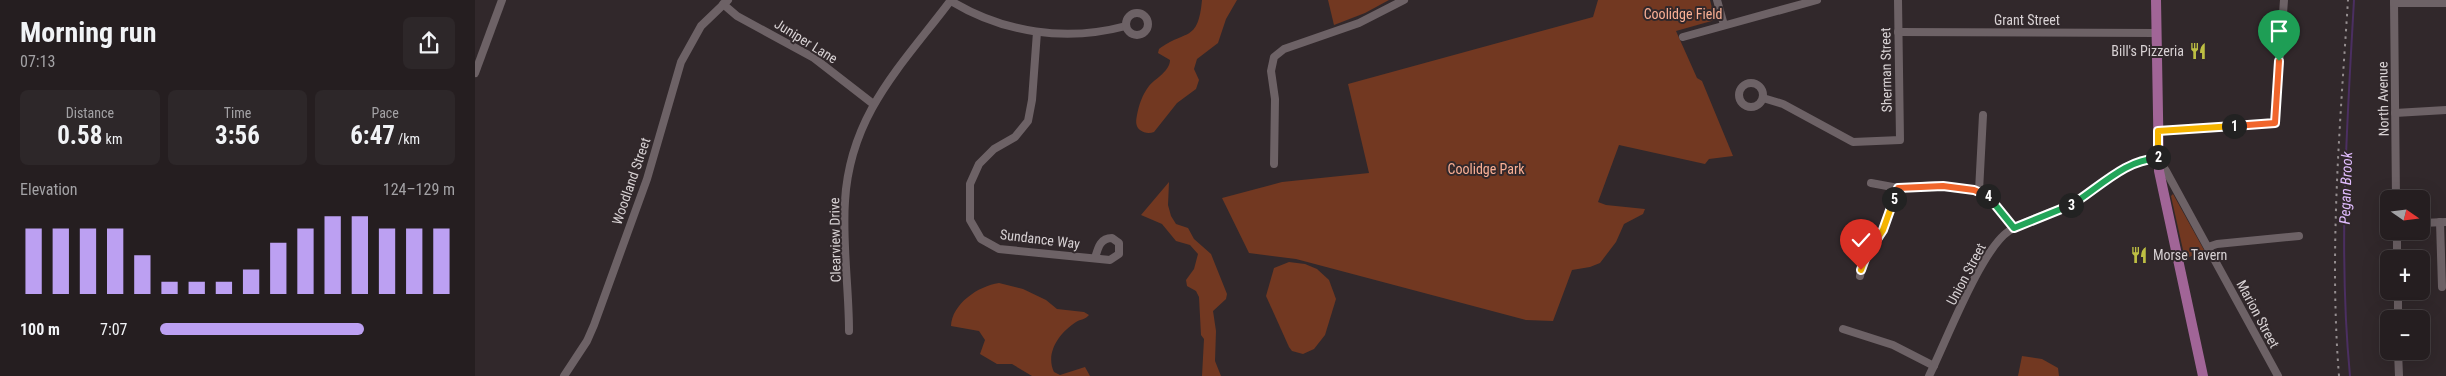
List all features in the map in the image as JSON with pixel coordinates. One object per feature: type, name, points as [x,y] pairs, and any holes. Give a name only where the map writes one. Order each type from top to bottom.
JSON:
[{"type":"main road","points":[[2156,0],[2158,159],[2163,196],[2203,376]]},
{"type":"street","points":[[475,73],[502,0]]},
{"type":"street","points":[[951,0],[985,19],[1037,32],[1082,34],[1126,26]]},
{"type":"street","name":"Clearview Drive","points":[[849,331],[845,199],[853,154],[872,104],[899,63],[951,0]]},
{"type":"street","points":[[1274,164],[1275,99],[1271,71],[1277,54],[1284,49],[1367,19],[1404,0]]},
{"type":"street","points":[[1717,0],[1724,25]]},
{"type":"street","points":[[1683,37],[1816,0]]},
{"type":"street","name":"Sherman Street","points":[[1763,98],[1783,104],[1853,142],[1900,140],[1898,0]]},
{"type":"street","points":[[2158,131],[2275,123],[2284,0]]},
{"type":"street","name":"Juniper Lane","points":[[725,2],[737,16],[814,58],[872,104]]},
{"type":"street","name":"Woodland Street","points":[[564,376],[587,341],[594,325],[647,180],[683,57],[701,26],[725,2]]},
{"type":"street","points":[[2394,2],[2446,2]]},
{"type":"street","name":"North Avenue","points":[[2394,2],[2396,190]]},
{"type":"street","name":"Sundance Way","points":[[1037,32],[1030,114],[1021,132],[994,148],[979,164],[970,184],[970,220],[981,239],[999,248],[1095,258]]},
{"type":"street","name":"Grant Street","points":[[1898,32],[2156,33]]},
{"type":"street","points":[[2395,112],[2446,110]]},
{"type":"street","points":[[1979,191],[1983,115]]},
{"type":"street","name":"Union Street","points":[[1929,376],[1987,255],[2002,236],[2014,228],[2069,206],[2132,164],[2145,159],[2158,159]]},
{"type":"street","name":"Marion Street","points":[[2158,159],[2278,376]]},
{"type":"street","points":[[1871,183],[1898,188],[1935,186],[1979,191],[1992,200],[2014,228]]},
{"type":"street","points":[[1860,276],[1863,262],[1883,230],[1898,188]]},
{"type":"street","points":[[2430,223],[2443,222],[2441,287]]},
{"type":"street","points":[[2208,247],[2217,244],[2299,236]]},
{"type":"street","points":[[1843,329],[1893,345],[1934,366]]},
{"type":"street","points":[[2399,360],[2399,376]]},
{"type":"green space","points":[[1202,0],[1237,0],[1226,19],[1218,43],[1197,59],[1194,69],[1199,80],[1196,89],[1177,103],[1154,132],[1143,132],[1137,127],[1136,123],[1141,100],[1149,86],[1168,68],[1170,60],[1158,53],[1159,49],[1194,29],[1200,14]]},
{"type":"green space","points":[[1328,0],[1389,0],[1365,13],[1334,25]]},
{"type":"green space","name":"Coolidge Park","points":[[1598,0],[1710,0],[1715,20],[1676,31],[1697,78],[1702,81],[1733,156],[1709,159],[1705,164],[1619,145],[1598,202],[1606,205],[1645,209],[1643,214],[1624,224],[1616,242],[1600,263],[1572,270],[1553,321],[1526,320],[1296,259],[1249,253],[1222,198],[1282,182],[1369,173],[1348,84],[1593,17]]},
{"type":"green space","points":[[1169,182],[1168,205],[1171,216],[1176,224],[1188,228],[1194,239],[1211,254],[1227,294],[1226,299],[1213,311],[1216,331],[1215,361],[1221,376],[1202,376],[1204,339],[1201,335],[1199,297],[1196,291],[1187,286],[1186,280],[1194,269],[1198,254],[1190,245],[1176,241],[1162,224],[1141,215]]},
{"type":"green space","points":[[2173,194],[2204,250],[2185,259],[2171,196]]},
{"type":"green space","points":[[1289,262],[1305,264],[1317,269],[1329,280],[1336,299],[1325,335],[1314,349],[1303,354],[1292,351],[1289,347],[1266,296],[1274,268]]},
{"type":"green space","points":[[999,283],[1023,289],[1046,300],[1057,309],[1084,312],[1089,315],[1076,322],[1064,332],[1055,344],[1051,358],[1054,372],[1060,375],[1085,367],[1090,376],[1032,376],[1012,364],[997,364],[980,354],[985,340],[979,331],[951,326],[956,310],[967,297],[983,288]]},
{"type":"green space","points":[[2022,356],[2042,359],[2058,368],[2059,376],[2018,376]]},
{"type":"waterway","name":"Pegan Brook","points":[[2350,376],[2346,329],[2344,235],[2346,141],[2354,0]]},
{"type":"railway","points":[[2339,376],[2336,329],[2335,235],[2348,0]]},
{"type":"place","name":"Bill's Pizzeria","points":[[2198,51]]},
{"type":"place","name":"Morse Tavern","points":[[2139,255]]},
{"type":"route","points":[[1861,270],[1866,256],[1883,230],[1898,188],[1935,186],[1966,188],[1979,191],[1996,204],[2014,228],[2069,206],[2138,161],[2158,159],[2158,131],[2275,123],[2279,61]]},
{"type":"park label","name":"Coolidge Field","points":[[1683,14]]}]
